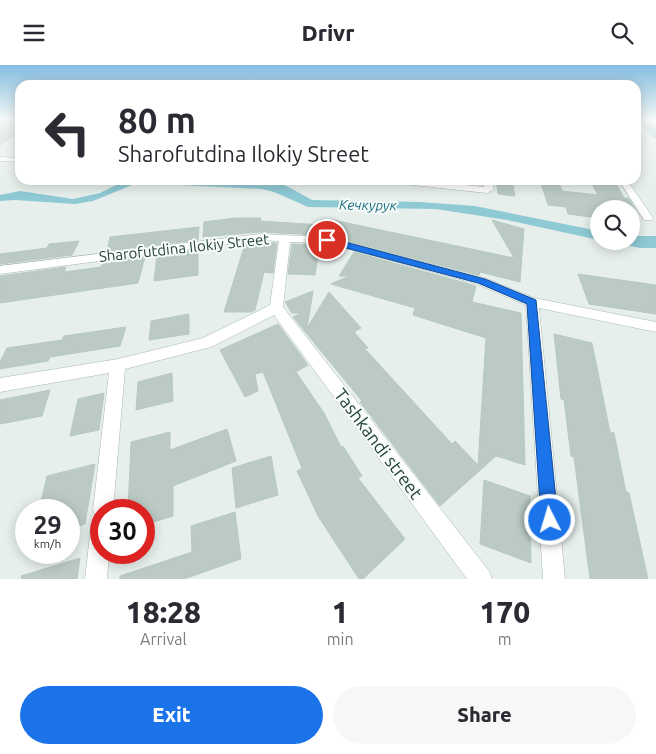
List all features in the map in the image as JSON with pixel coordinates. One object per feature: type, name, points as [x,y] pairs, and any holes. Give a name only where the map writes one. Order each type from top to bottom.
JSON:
[{"type":"street","points":[[0,159],[15,160]]},
{"type":"street","points":[[440,185],[487,190],[489,189],[489,185]]},
{"type":"street","points":[[626,185],[648,218]]},
{"type":"street","name":"Sharofutdina Ilokiy Street","points":[[0,270],[260,237],[327,240],[482,281],[532,302],[656,327]]},
{"type":"street","points":[[0,385],[118,365],[206,343],[276,308],[285,238]]},
{"type":"street","points":[[532,302],[554,579]]},
{"type":"street","name":"Tashkandi street","points":[[276,308],[481,579]]},
{"type":"street","points":[[104,499],[118,365]]},
{"type":"street","points":[[96,579],[97,564]]},
{"type":"water","points":[[116,185],[132,185],[93,201],[75,204],[15,200],[0,201],[0,195],[20,191],[73,199],[100,193]]},
{"type":"water","name":"Кечкурук","points":[[179,185],[285,185],[312,200],[419,202],[475,206],[590,229],[590,238],[507,220],[436,209],[308,207],[274,192],[262,189]]},
{"type":"water","points":[[640,236],[656,236],[656,248],[640,248]]},
{"type":"building","points":[[497,185],[513,185],[515,196],[498,194]]},
{"type":"building","points":[[542,185],[560,185],[562,191],[598,195],[593,185],[617,185],[624,198],[629,200],[590,200],[590,217],[568,214],[566,207],[548,205]]},
{"type":"building","points":[[235,218],[261,218],[260,221],[322,225],[321,235],[260,232],[203,237],[204,222]]},
{"type":"building","points":[[333,220],[514,258],[492,220],[524,229],[520,282],[480,272],[479,275],[324,235]]},
{"type":"building","points":[[199,227],[198,240],[107,251],[110,237]]},
{"type":"building","points":[[79,241],[72,255],[0,264],[0,254],[47,248],[49,244]]},
{"type":"building","points":[[260,242],[277,243],[273,273],[264,272],[255,310],[251,312],[224,312],[245,244]]},
{"type":"building","points":[[292,244],[320,245],[315,275],[288,274]]},
{"type":"building","points":[[198,250],[198,275],[154,281],[157,255]]},
{"type":"building","points":[[354,252],[476,286],[472,302],[521,313],[525,465],[496,456],[440,506],[360,402],[362,401],[293,317],[301,313],[292,313],[285,302],[313,291],[307,328],[329,292],[361,328],[354,332],[368,348],[365,349],[452,444],[455,441],[478,465],[486,338],[413,315],[415,308],[331,284],[349,276],[339,276]]},
{"type":"building","points":[[145,257],[138,283],[0,303],[0,276],[66,267],[64,272],[101,267],[103,262]]},
{"type":"building","points":[[578,274],[656,285],[656,314],[589,304]]},
{"type":"building","points":[[189,314],[189,334],[149,340],[151,321]]},
{"type":"building","points":[[278,324],[308,365],[296,372],[324,413],[341,447],[343,446],[362,476],[358,478],[405,539],[363,579],[359,579],[318,516],[297,471],[302,468],[263,372],[255,374],[258,391],[245,397],[220,350]]},
{"type":"building","points":[[126,327],[120,346],[50,357],[48,361],[0,369],[0,362],[7,348],[62,340],[64,336]]},
{"type":"building","points":[[554,334],[592,343],[610,432],[614,433],[626,492],[629,493],[648,579],[590,579],[574,457],[571,456],[564,400],[561,399]]},
{"type":"building","points":[[172,373],[173,401],[136,410],[138,382]]},
{"type":"building","points":[[50,390],[42,416],[0,424],[0,400]]},
{"type":"building","points":[[104,393],[99,430],[70,436],[78,399]]},
{"type":"building","points":[[227,429],[236,461],[173,486],[173,516],[155,522],[155,499],[128,499],[131,442],[170,432],[170,450]]},
{"type":"building","points":[[271,456],[278,495],[236,508],[232,468]]},
{"type":"building","points":[[95,464],[85,524],[80,526],[80,499],[42,499],[47,476]]},
{"type":"building","points":[[484,480],[530,496],[531,563],[480,544]]},
{"type":"building","points":[[235,512],[241,559],[184,579],[120,579],[120,576],[192,552],[191,526]]},
{"type":"building","points":[[60,564],[79,564],[77,579],[22,579],[21,576]]},
{"type":"route","points":[[327,240],[482,281],[532,302],[550,520]]}]
